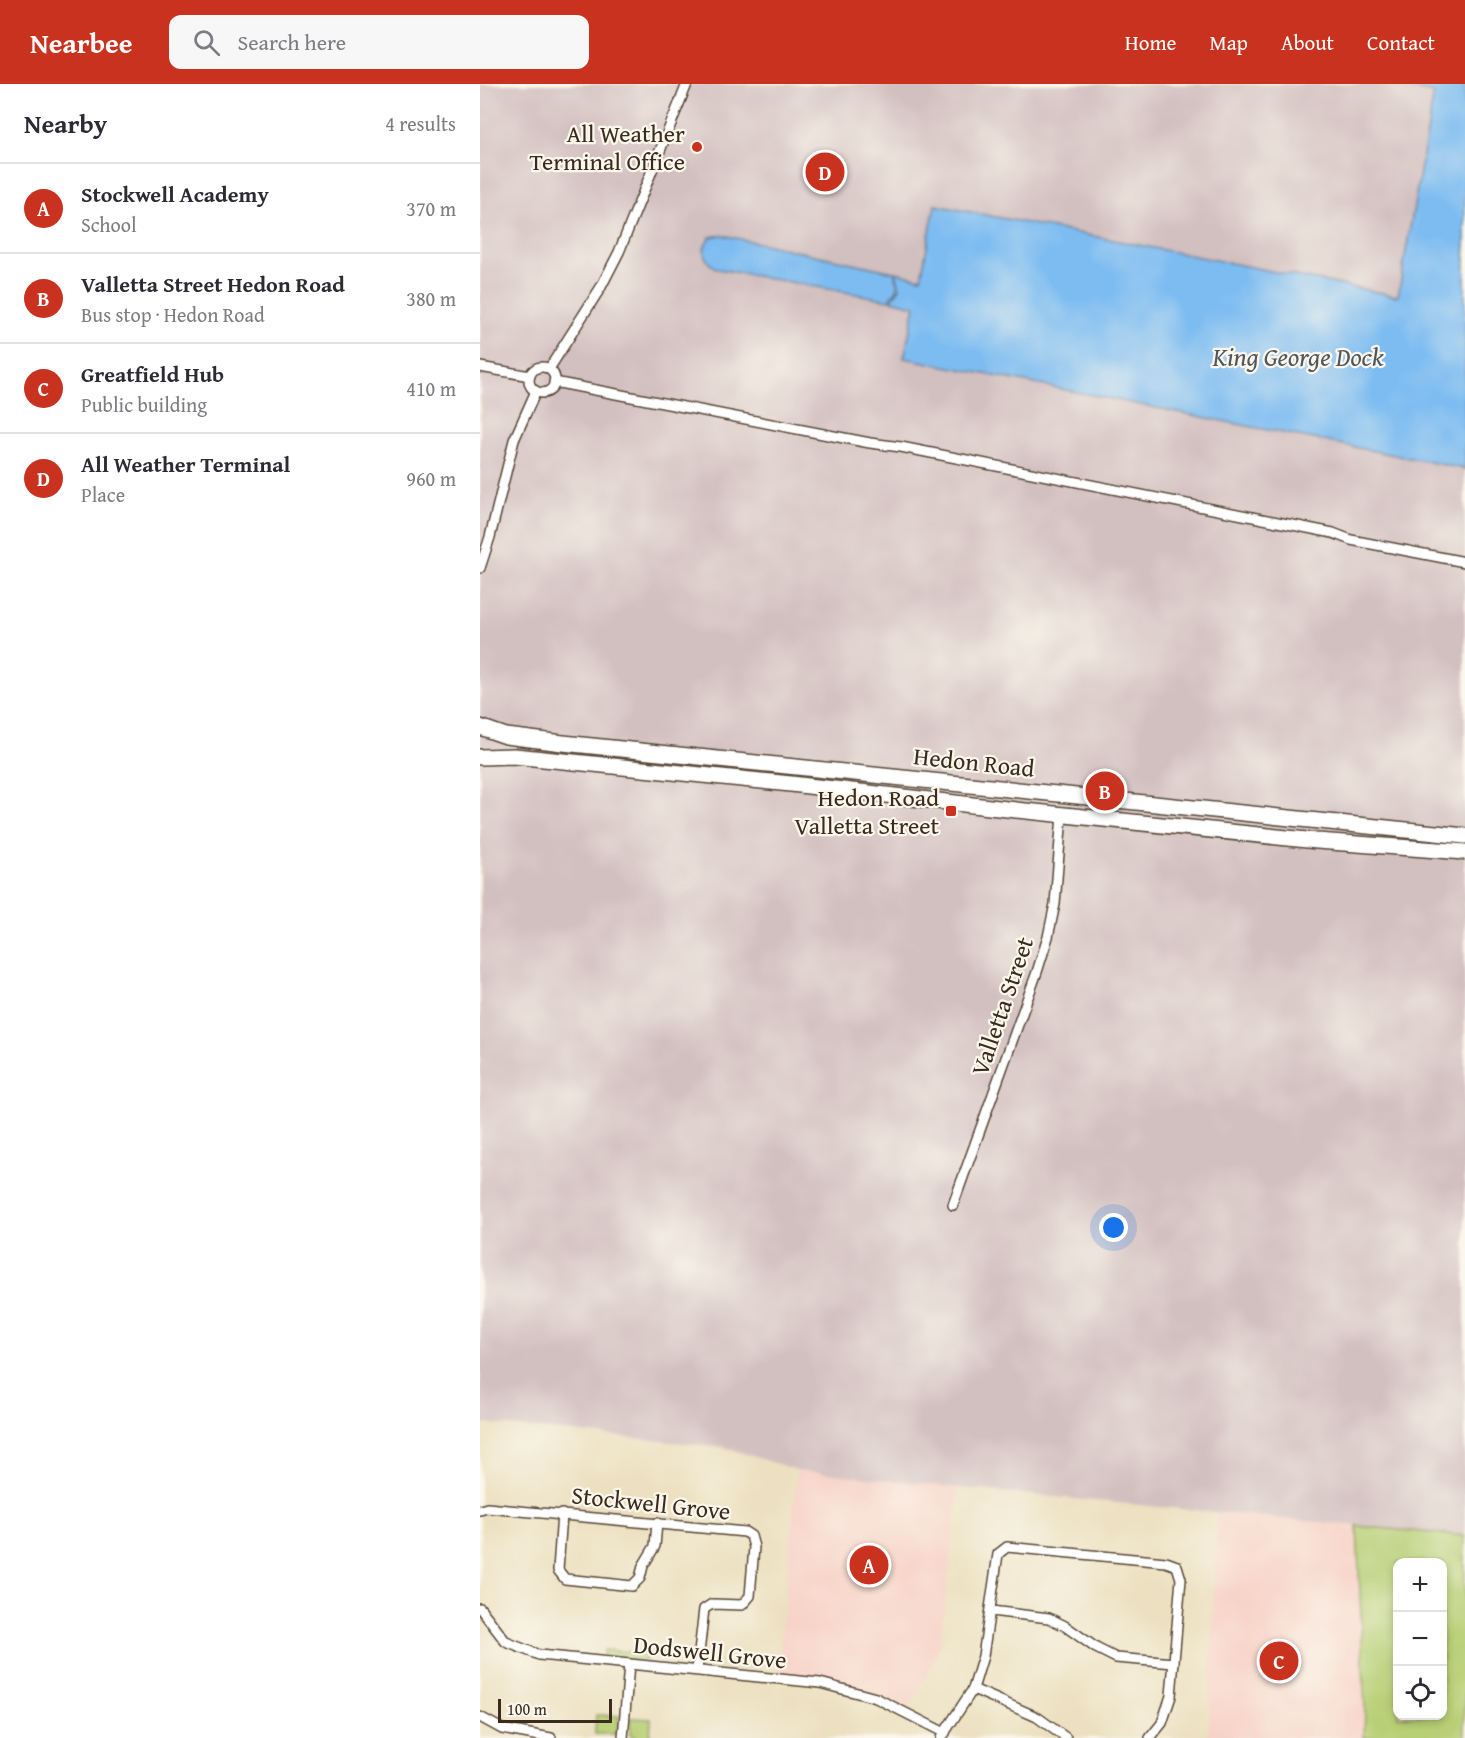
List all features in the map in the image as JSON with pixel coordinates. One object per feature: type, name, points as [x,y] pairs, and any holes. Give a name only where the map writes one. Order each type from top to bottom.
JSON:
[{"type":"highway","name":"Hedon Road","points":[[480,727],[506,736],[563,743],[682,753],[1465,836]]},
{"type":"highway","name":"Hedon Road","points":[[480,757],[537,758],[1327,842],[1465,852]]},
{"type":"street","points":[[549,369],[601,287],[619,252],[687,84]]},
{"type":"street","points":[[480,367],[530,376]]},
{"type":"street","points":[[537,368],[549,369],[554,375],[554,382],[548,391],[536,391],[530,385],[530,376],[537,368]]},
{"type":"street","points":[[554,382],[1013,469],[1333,533],[1351,540],[1465,562]]},
{"type":"street","points":[[480,568],[514,440],[536,391]]},
{"type":"street","name":"Valletta Street","points":[[953,1205],[1048,937],[1055,904],[1062,814]]},
{"type":"street","name":"Stockwell Grove","points":[[480,1510],[487,1508],[562,1514],[745,1532],[751,1536],[754,1546],[750,1596],[742,1605],[712,1604],[704,1609],[697,1670]]},
{"type":"street","points":[[562,1514],[558,1570],[565,1579],[607,1584],[632,1586],[640,1578],[643,1566],[655,1546],[657,1524]]},
{"type":"street","points":[[943,1735],[973,1689],[983,1656],[991,1611],[994,1568],[998,1554],[1007,1547],[1166,1562],[1177,1566],[1181,1579],[1171,1696],[1162,1723],[1150,1738]]},
{"type":"street","name":"Dodswell Grove","points":[[480,1608],[506,1642],[539,1655],[820,1683],[876,1698],[943,1735]]},
{"type":"street","points":[[991,1611],[1049,1617],[1096,1648],[1116,1658],[1174,1663]]},
{"type":"street","points":[[623,1738],[629,1664]]},
{"type":"street","points":[[973,1689],[1036,1717],[1066,1738]]},
{"type":"street","points":[[480,1718],[502,1729],[551,1738]]},
{"type":"shaded area","points":[[480,84],[1465,84],[1465,1536],[959,1488],[797,1470],[723,1447],[480,1423]]},
{"type":"shaded area","points":[[797,1470],[959,1488],[940,1643],[933,1663],[908,1707],[863,1690],[778,1672]]},
{"type":"shaded area","points":[[1217,1512],[1357,1526],[1365,1709],[1364,1738],[1208,1738]]},
{"type":"green space","points":[[1357,1526],[1465,1536],[1465,1738],[1364,1738],[1365,1709]]},
{"type":"green space","points":[[604,1650],[646,1653],[646,1661],[603,1657]]},
{"type":"green space","points":[[596,1715],[619,1716],[616,1734],[595,1734]]},
{"type":"green space","points":[[630,1718],[651,1719],[650,1738],[635,1738],[630,1734]]},
{"type":"water","name":"King George Dock","points":[[1391,84],[1465,84],[1465,469],[904,358],[915,306],[891,300],[900,288],[896,272],[921,278],[935,205],[1398,296],[1434,93]]},
{"type":"water","points":[[722,235],[894,272],[898,288],[889,300],[718,269],[709,263],[704,251],[710,237]]},
{"type":"place","name":"All Weather Terminal Office","points":[[697,147]]},
{"type":"place","name":"All Weather Terminal","points":[[825,172]]},
{"type":"place","name":"Valletta Street Hedon Road","points":[[1105,791]]},
{"type":"place","name":"Hedon Road Valletta Street","points":[[951,811]]},
{"type":"place","name":"Stockwell Academy","points":[[869,1565]]},
{"type":"place","name":"Greatfield Hub","points":[[1279,1661]]}]
